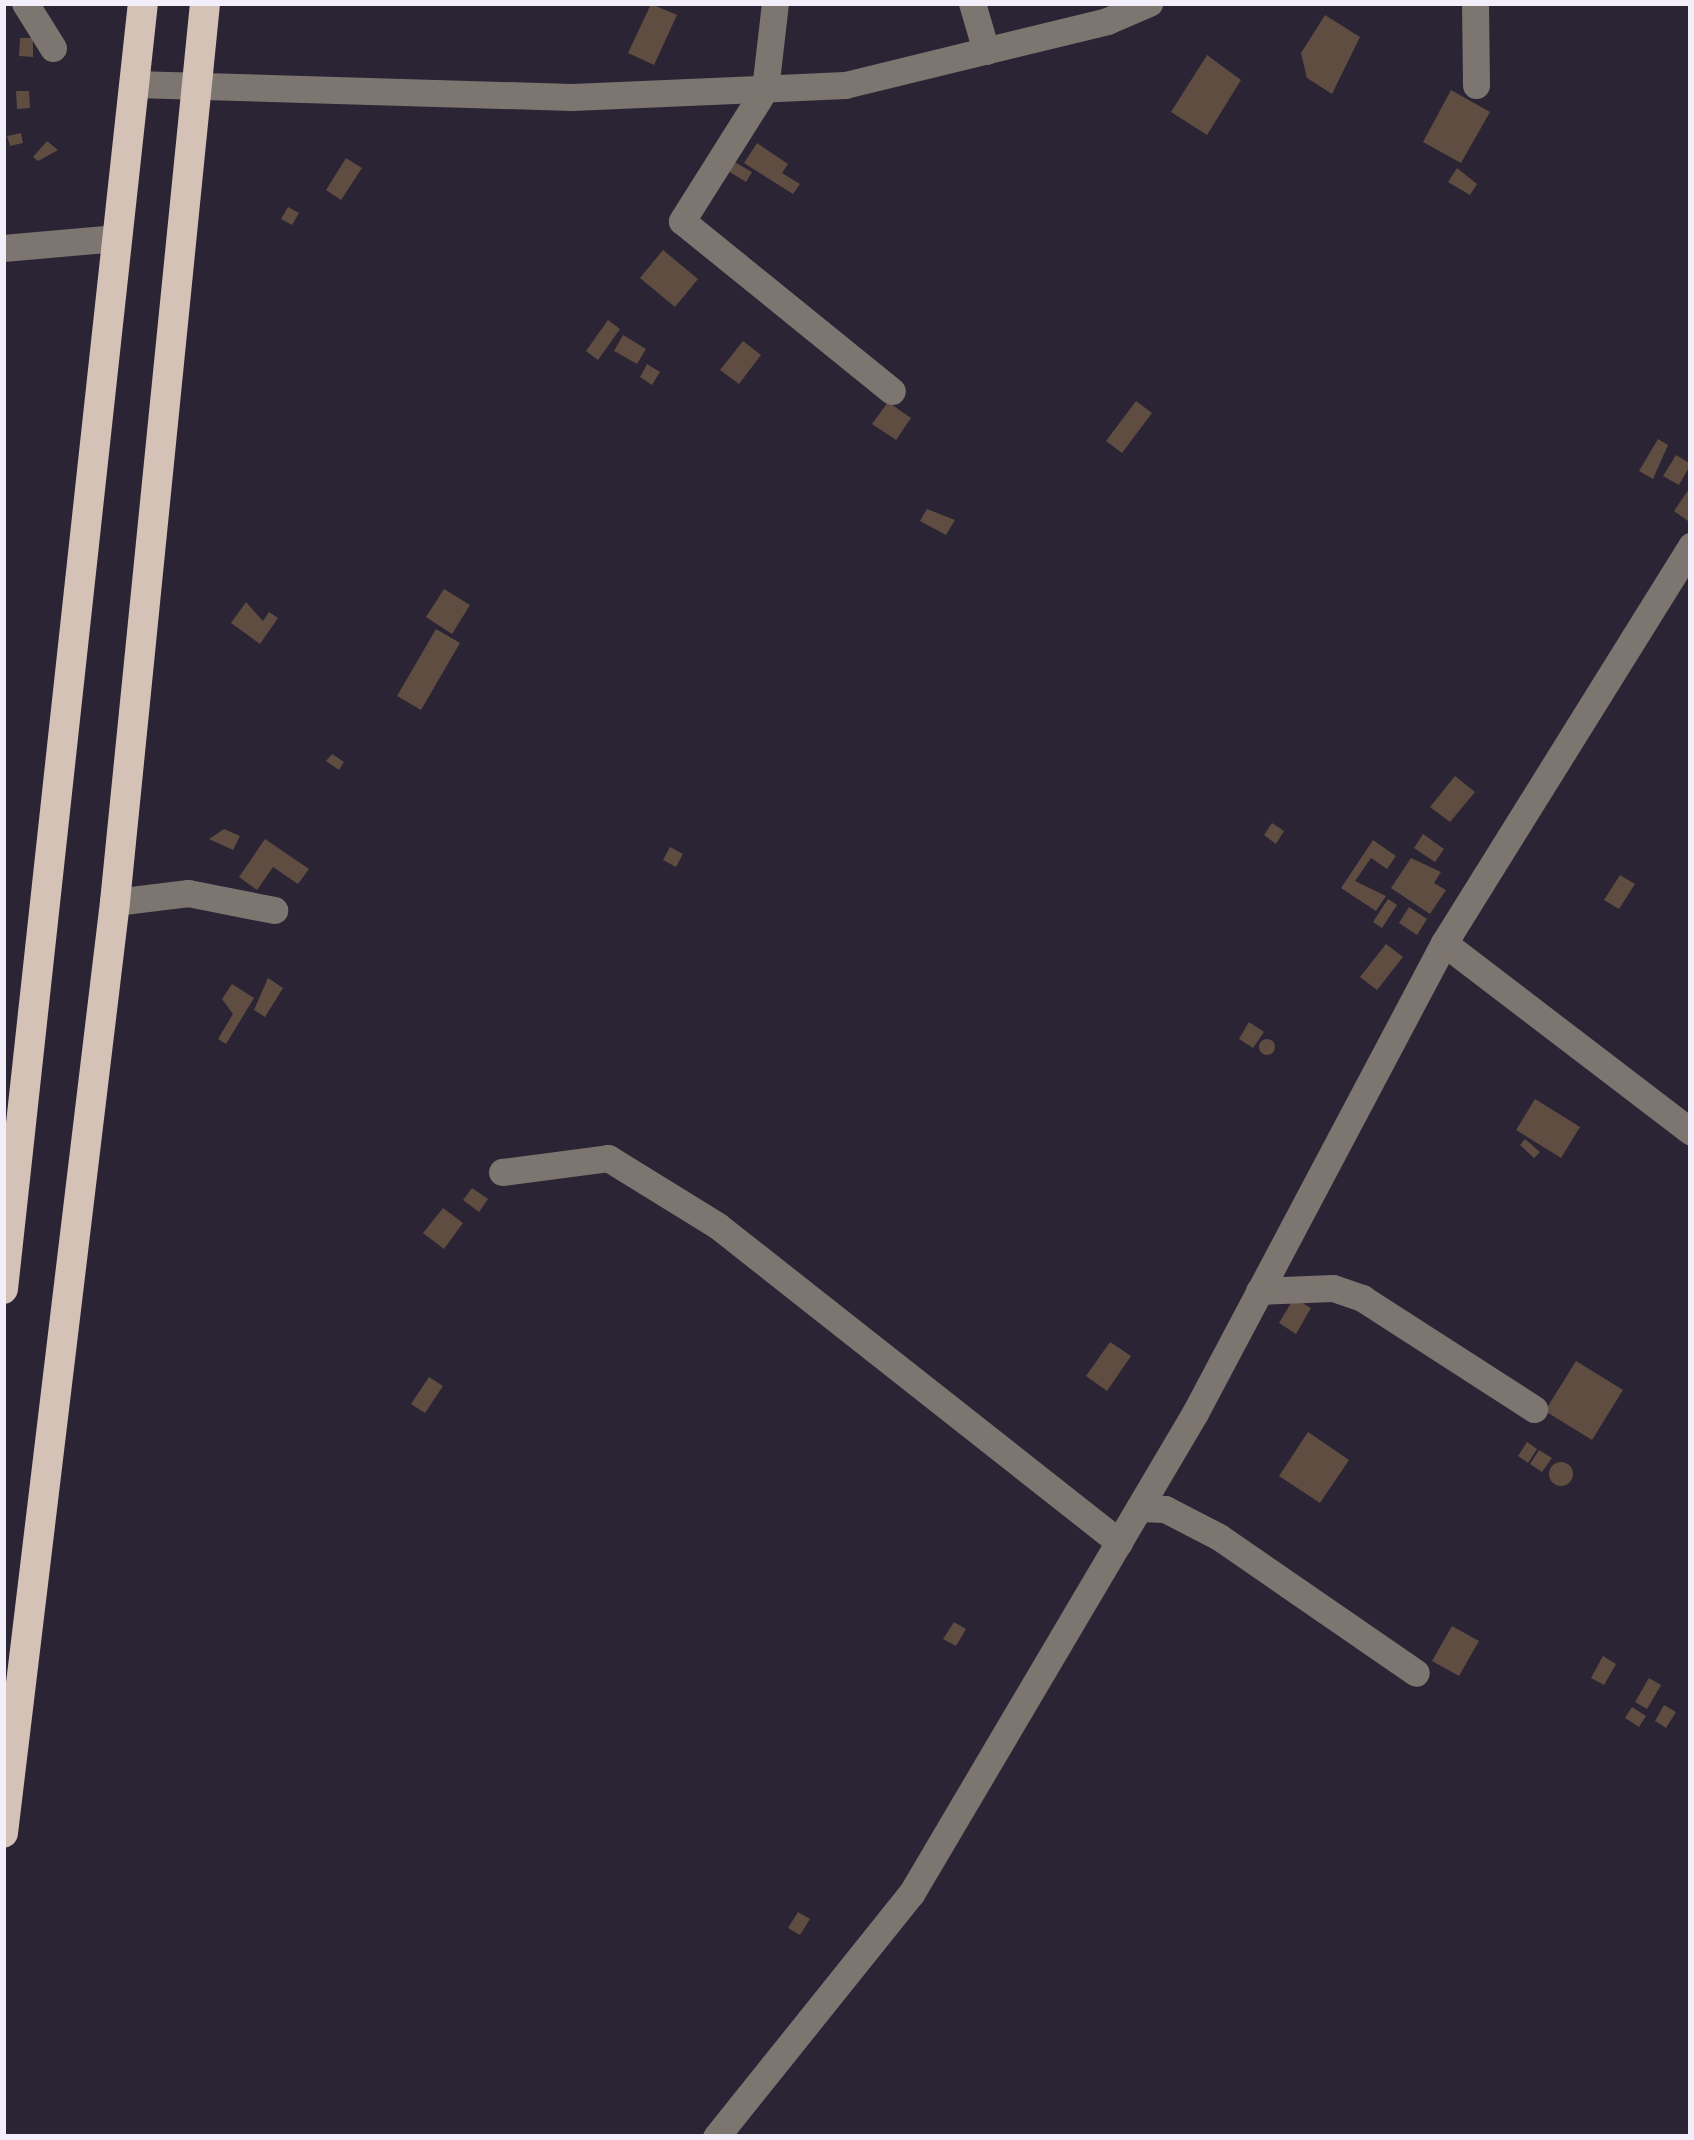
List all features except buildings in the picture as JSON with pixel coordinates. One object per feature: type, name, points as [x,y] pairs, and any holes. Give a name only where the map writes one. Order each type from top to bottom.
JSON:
[{"type":"main road","points":[[3,1289],[143,3]]},
{"type":"main road","points":[[3,1833],[115,902],[205,3]]},
{"type":"street","points":[[25,3],[53,48]]},
{"type":"street","points":[[775,3],[765,89],[682,221],[892,391]]},
{"type":"street","points":[[972,3],[986,51]]},
{"type":"street","points":[[134,84],[572,97],[845,85],[986,51],[1149,3]]},
{"type":"street","points":[[1475,3],[1476,85]]},
{"type":"street","points":[[3,248],[117,238]]},
{"type":"street","points":[[716,2137],[910,1894],[1139,1508],[1444,943],[1691,546]]},
{"type":"street","points":[[115,902],[188,893],[274,910]]},
{"type":"street","points":[[1444,943],[1691,1132]]},
{"type":"street","points":[[502,1172],[608,1158],[718,1226],[1119,1541]]},
{"type":"street","points":[[1259,1291],[1333,1288],[1362,1298],[1534,1409]]},
{"type":"street","points":[[1139,1508],[1165,1509],[1219,1538],[1417,1673]]}]
